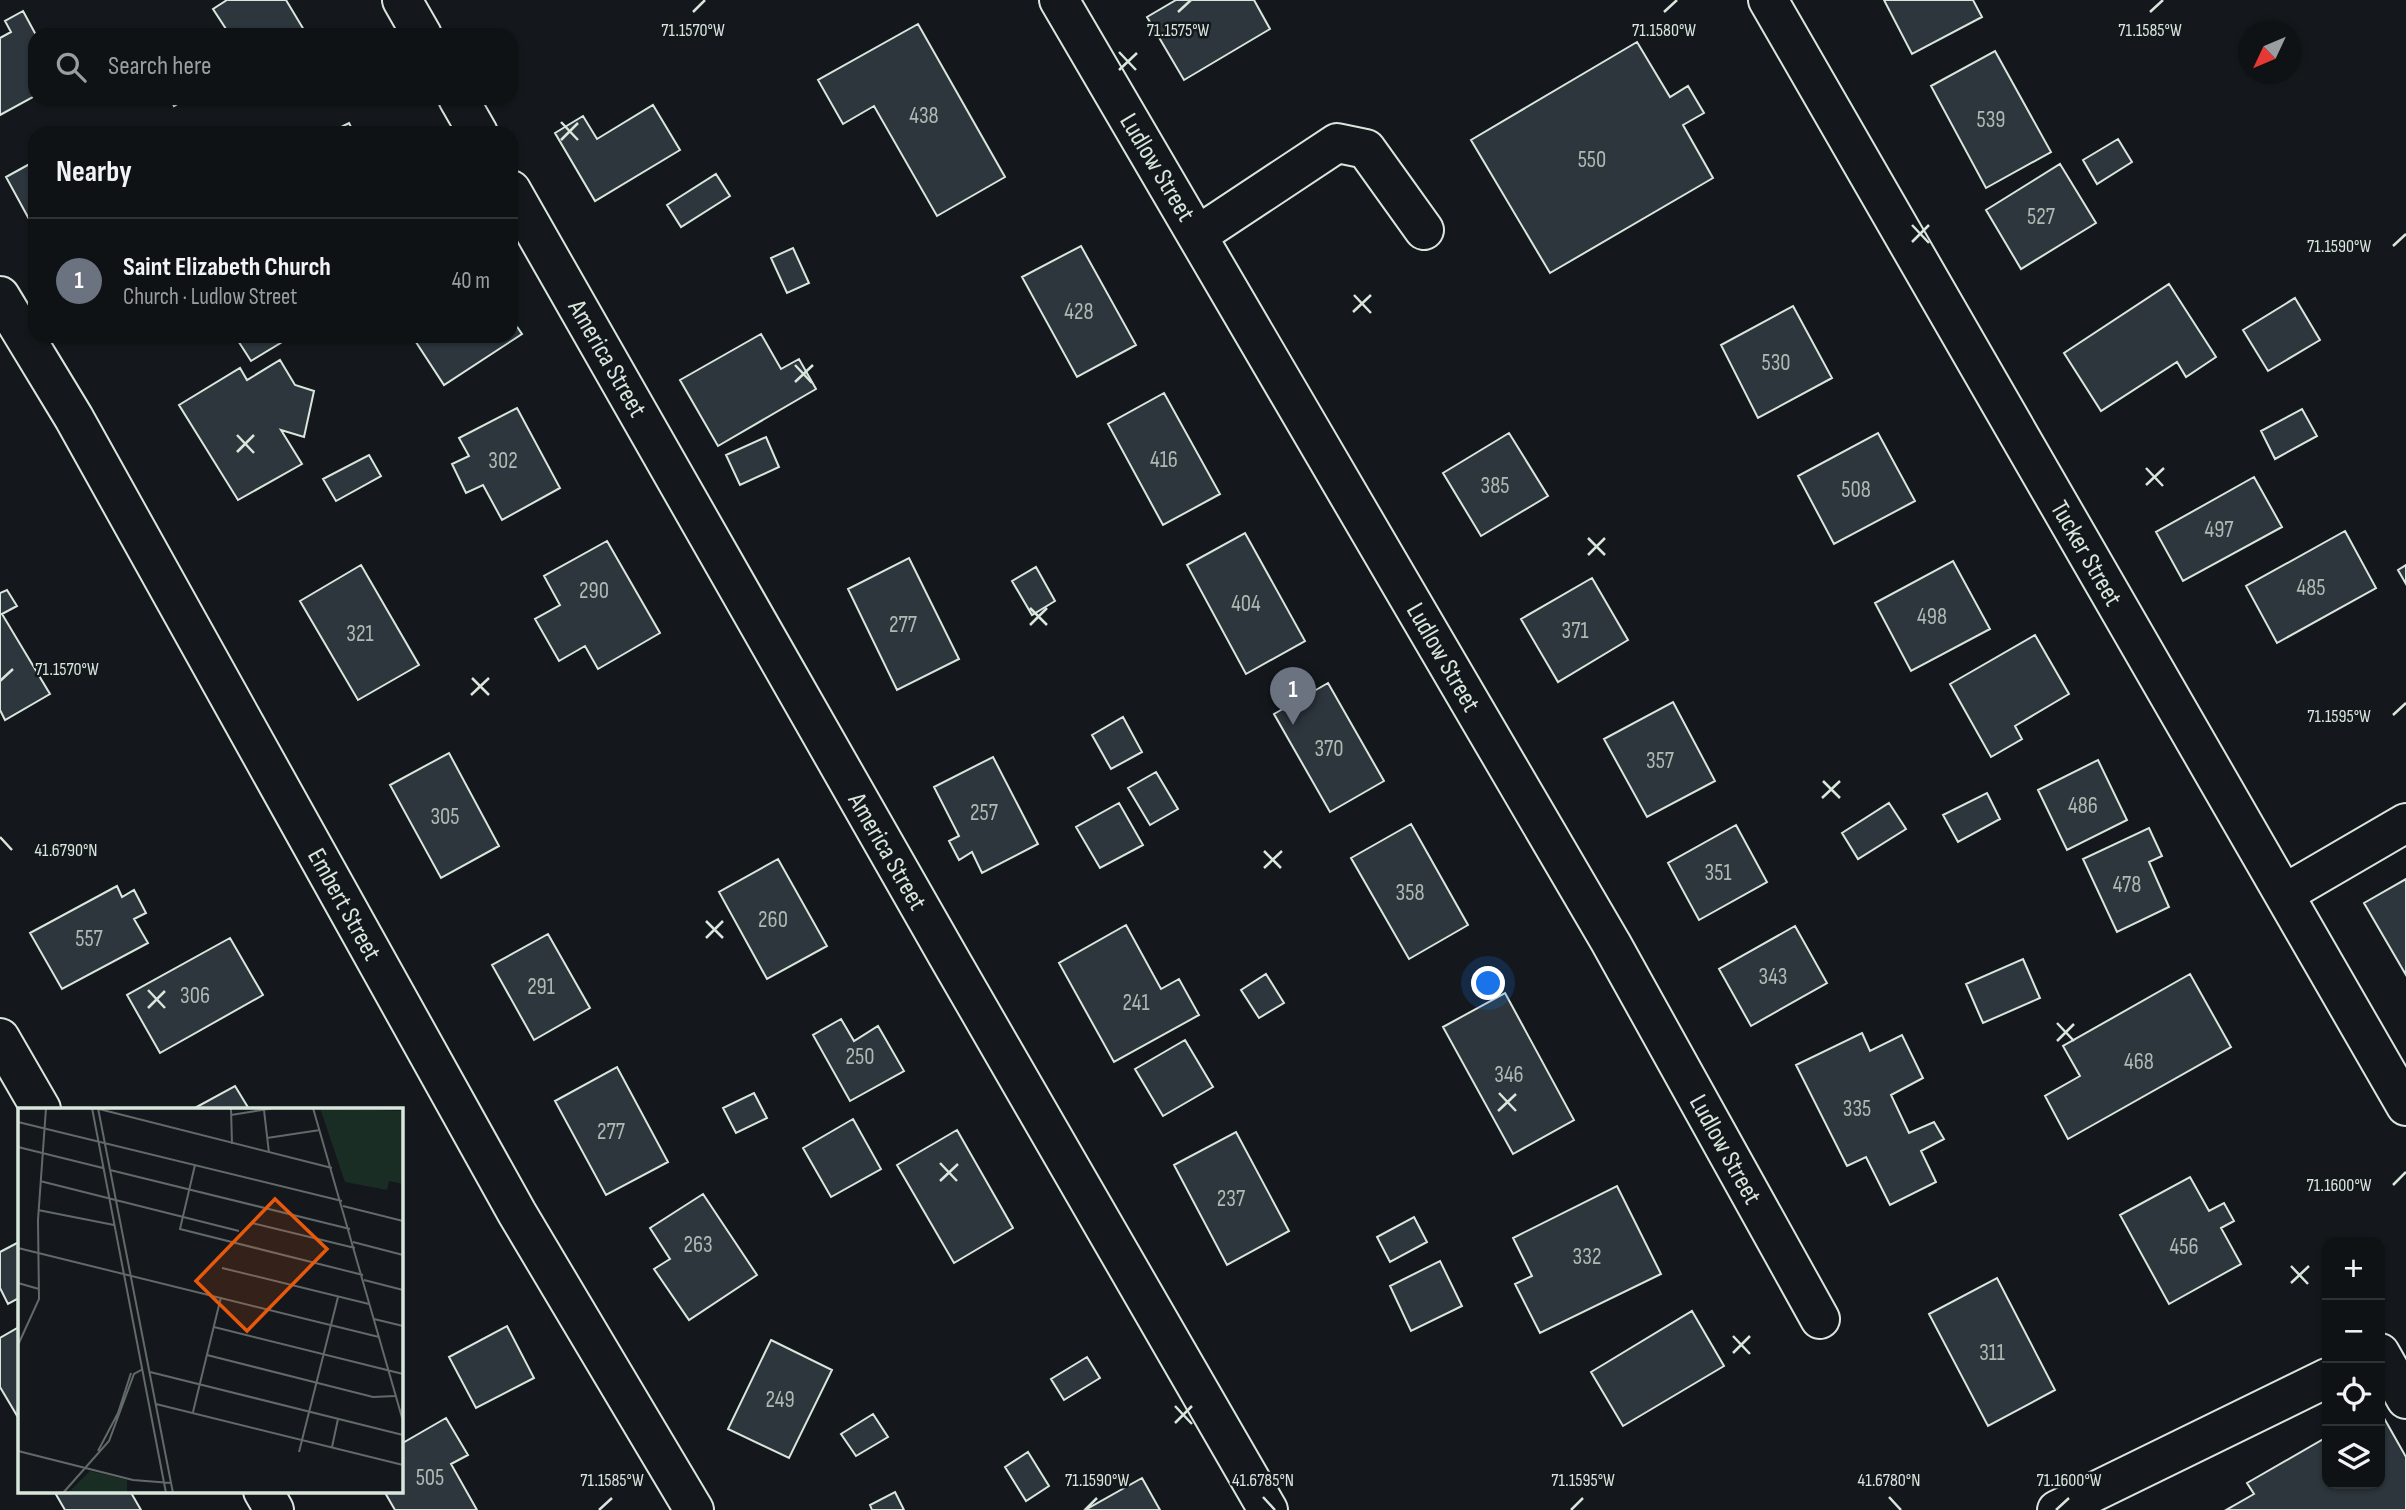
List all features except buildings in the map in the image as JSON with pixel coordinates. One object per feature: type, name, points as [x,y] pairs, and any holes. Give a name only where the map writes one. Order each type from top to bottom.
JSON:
[{"type":"street","points":[[402,0],[418,28]]},
{"type":"street","name":"Ludlow Street","points":[[1059,0],[1611,943],[1820,1319]]},
{"type":"street","name":"Tucker Street","points":[[1768,0],[2406,1106]]},
{"type":"street","points":[[462,105],[474,126]]},
{"type":"street","points":[[1198,235],[1337,143],[1366,149],[1424,230]]},
{"type":"street","name":"America Street","points":[[518,202],[1268,1510]]},
{"type":"street","name":"Embert Street","points":[[0,296],[28,342]]},
{"type":"street","name":"Embert Street","points":[[28,343],[81,430],[517,1213],[694,1510]]},
{"type":"street","points":[[2284,894],[2406,823]]},
{"type":"street","points":[[0,1038],[40,1108]]},
{"type":"street","points":[[2385,1349],[2406,1336]]},
{"type":"street","points":[[2385,1361],[2406,1399]]},
{"type":"street","points":[[2057,1510],[2322,1380]]},
{"type":"street","points":[[264,1492],[274,1510]]},
{"type":"place","name":"Saint Elizabeth Church","points":[[1293,725]]}]
